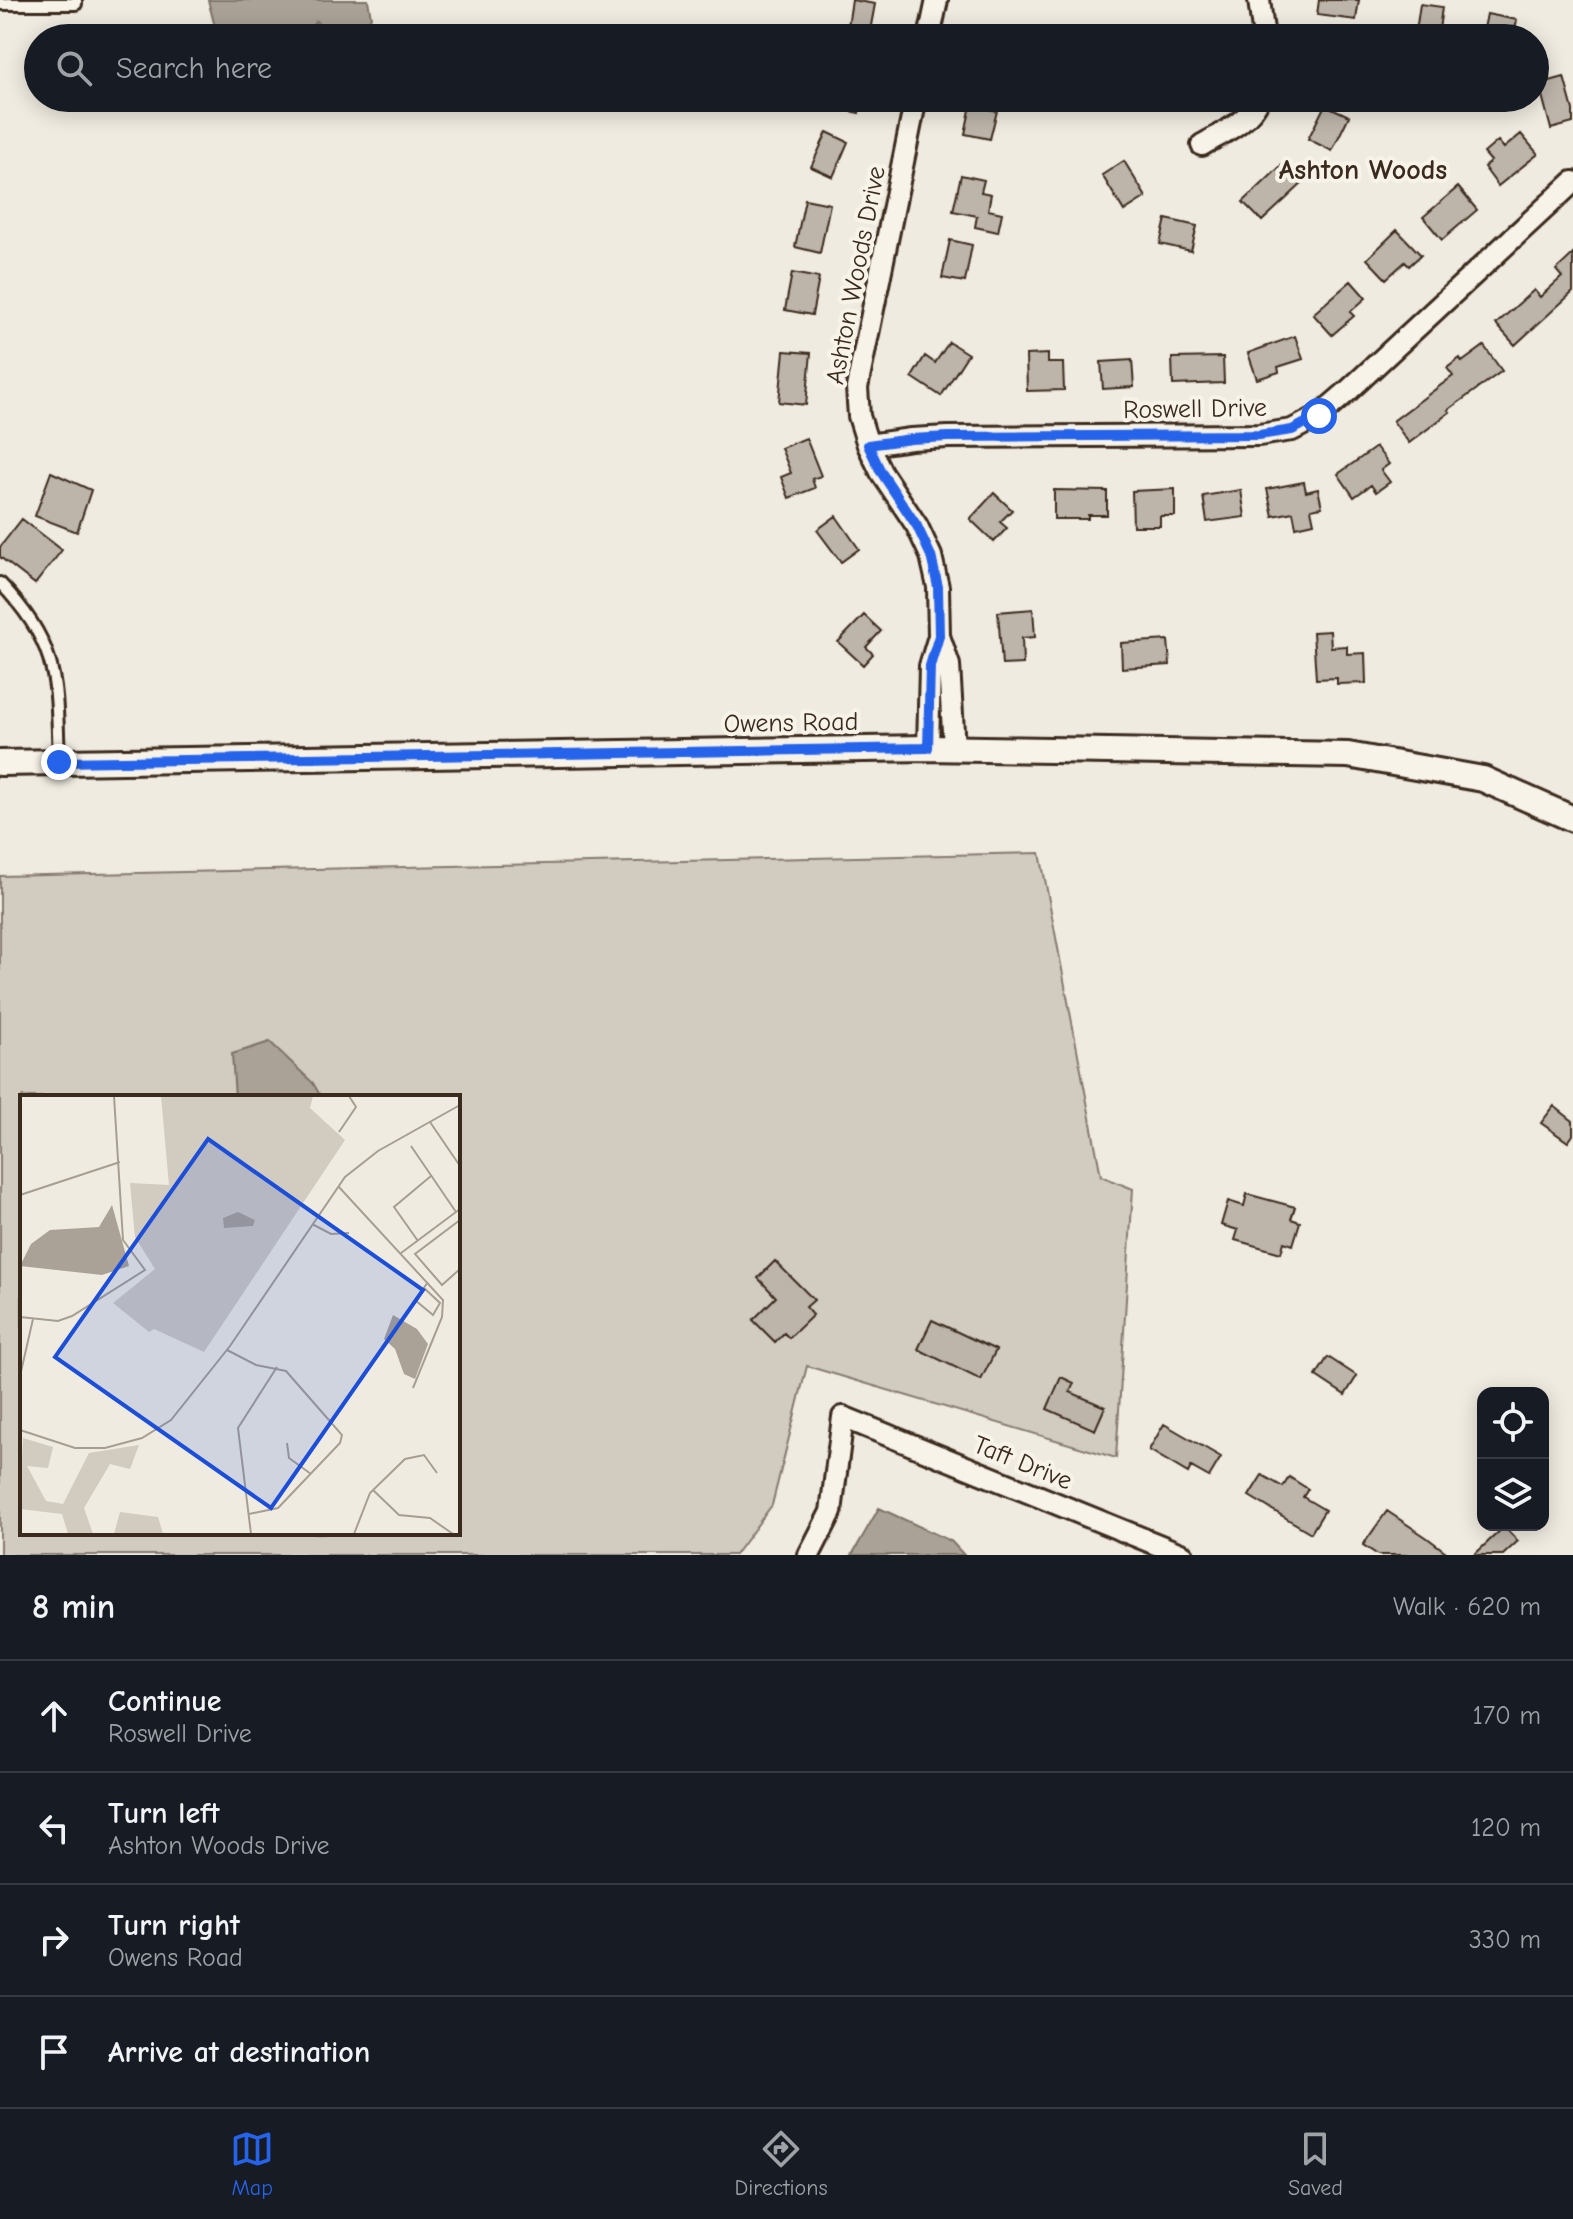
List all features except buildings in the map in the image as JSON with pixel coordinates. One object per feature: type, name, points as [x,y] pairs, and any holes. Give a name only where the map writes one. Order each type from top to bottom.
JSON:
[{"type":"street","points":[[932,24],[937,0]]},
{"type":"street","points":[[1259,0],[1262,24]]},
{"type":"street","name":"Ashton Woods Drive","points":[[913,112],[857,388],[859,416],[868,445],[881,472],[917,526],[931,556],[938,587],[939,636],[949,665],[954,748]]},
{"type":"street","points":[[1202,145],[1238,124],[1250,112]]},
{"type":"street","name":"Roswell Drive","points":[[868,445],[948,437],[1259,435],[1292,430],[1319,416],[1348,391],[1573,182]]},
{"type":"street","name":"Ashton Woods Drive","points":[[928,748],[930,666],[939,636]]},
{"type":"street","name":"Owens Road","points":[[0,763],[928,748],[1348,755],[1483,779],[1573,819]]},
{"type":"street","name":"Taft Drive","points":[[809,1555],[831,1512],[843,1417],[1183,1555]]},
{"type":"lane","points":[[0,4],[76,4],[76,0]]},
{"type":"lane","points":[[0,583],[31,620],[50,658],[56,686],[59,762]]},
{"type":"shaded area","points":[[208,0],[368,0],[371,17],[367,24],[319,24],[316,21],[314,24],[214,24]]},
{"type":"shaded area","points":[[1040,853],[1101,1176],[1133,1189],[1116,1458],[807,1366],[772,1505],[735,1555],[0,1555],[0,876]]},
{"type":"shaded area","points":[[270,1042],[313,1083],[320,1095],[235,1095],[232,1054]]},
{"type":"shaded area","points":[[879,1508],[951,1541],[964,1555],[852,1555]]},
{"type":"district","name":"Ashton Woods","points":[[1363,169]]},
{"type":"route","points":[[59,762],[928,748],[930,666],[939,636],[938,587],[931,556],[917,526],[881,472],[868,445],[948,437],[1259,435],[1292,430],[1319,416]]}]
